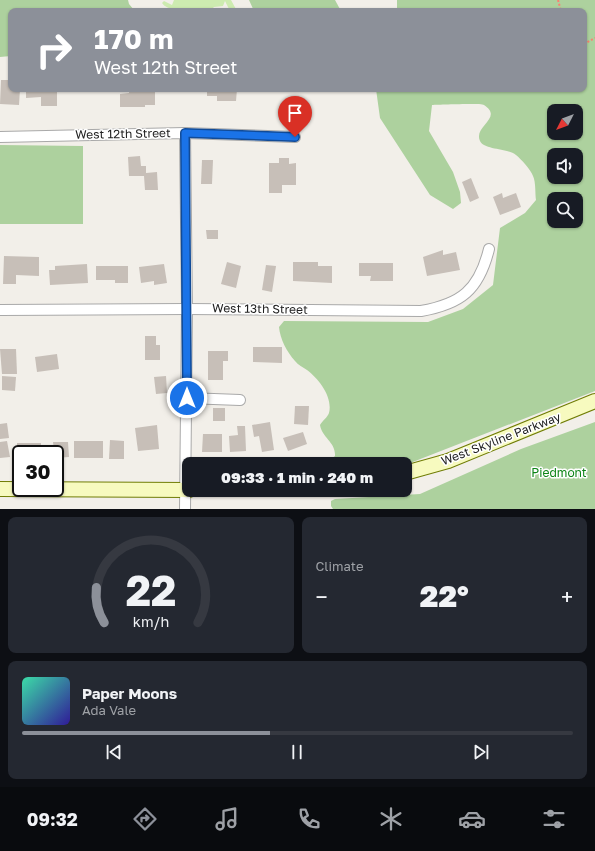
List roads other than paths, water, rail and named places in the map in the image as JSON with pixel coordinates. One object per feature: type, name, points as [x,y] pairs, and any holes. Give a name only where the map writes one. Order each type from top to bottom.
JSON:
[{"type":"street","name":"West 12th Street","points":[[0,137],[185,133],[295,137]]},
{"type":"street","points":[[185,133],[187,457]]},
{"type":"street","name":"West 13th Street","points":[[0,310],[187,309],[421,311],[439,308],[458,298],[476,283],[485,266],[489,250]]},
{"type":"street","points":[[187,398],[240,400]]},
{"type":"street","name":"West Skyline Parkway","points":[[412,471],[448,461],[595,402]]},
{"type":"street","points":[[0,489],[182,490]]},
{"type":"street","points":[[185,509],[186,497]]},
{"type":"park label","name":"Piedmont","points":[[559,473]]}]
